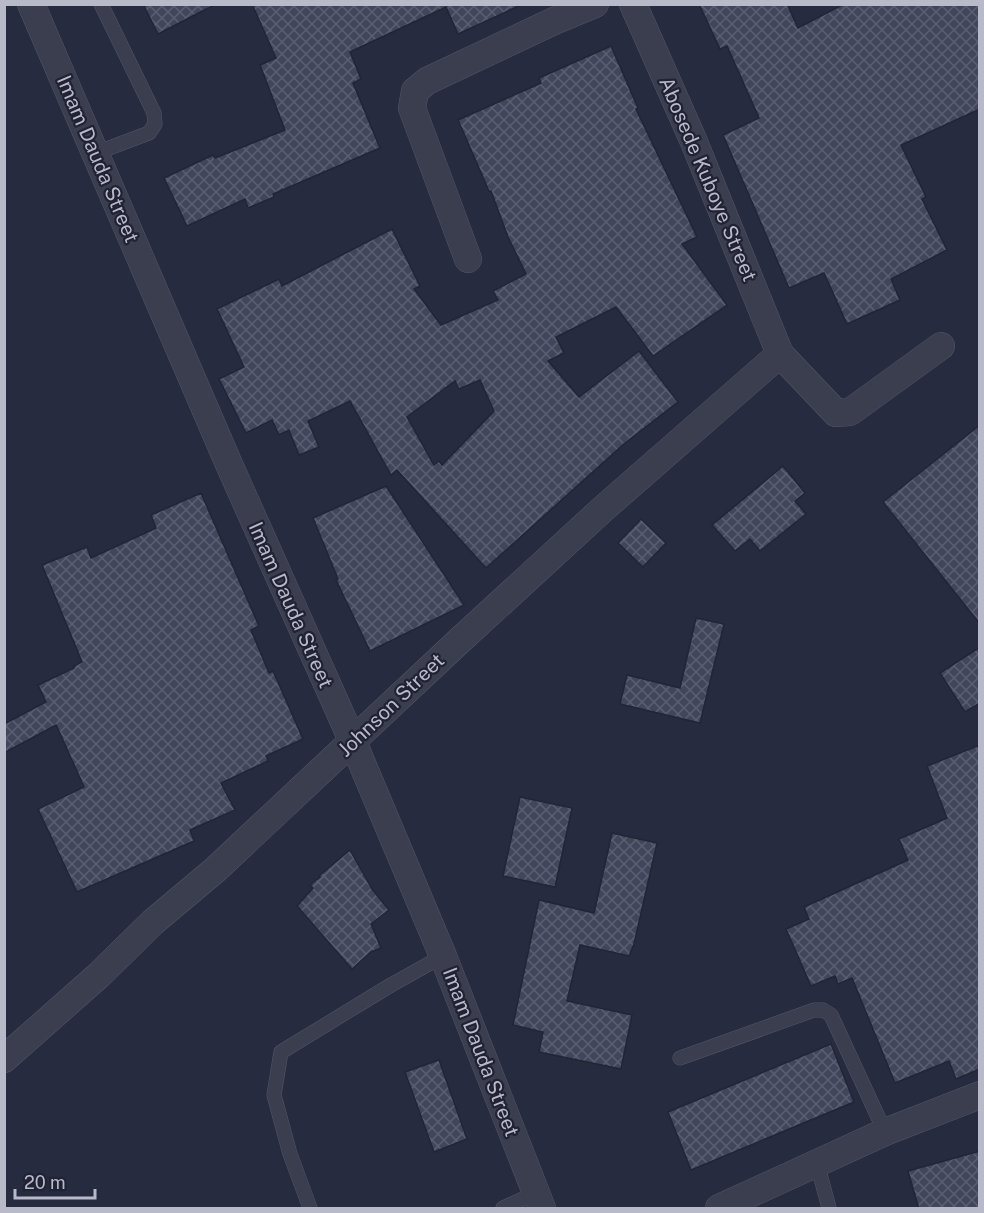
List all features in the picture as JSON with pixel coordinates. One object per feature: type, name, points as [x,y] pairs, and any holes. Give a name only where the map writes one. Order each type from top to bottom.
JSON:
[{"type":"street","name":"Imam Dauda Street","points":[[31,4],[228,462],[353,742],[443,956],[539,1201]]},
{"type":"street","points":[[468,259],[412,108],[415,91],[427,81],[554,21],[596,4]]},
{"type":"street","name":"Abosede Kuboye Street","points":[[633,4],[694,142],[780,354]]},
{"type":"street","points":[[780,354],[836,413],[850,412],[941,346]]},
{"type":"street","name":"Johnson Street","points":[[4,1059],[99,975],[153,922],[215,870],[409,687],[604,508],[780,354]]},
{"type":"street","points":[[719,1209],[885,1132],[980,1095]]},
{"type":"lane","points":[[96,153],[149,133],[155,124],[154,113],[102,4]]},
{"type":"lane","points":[[310,1209],[290,1154],[274,1095],[281,1052],[443,956]]},
{"type":"lane","points":[[680,1058],[814,1010],[824,1010],[831,1015],[885,1132]]},
{"type":"lane","points":[[817,1163],[829,1209]]},
{"type":"lane","points":[[503,1209],[539,1201]]},
{"type":"building","points":[[143,4],[216,4],[158,34]]},
{"type":"building","points":[[252,4],[523,4],[458,34],[446,7],[350,52],[361,79],[353,83],[380,148],[273,194],[274,197],[248,208],[245,199],[187,226],[164,178],[213,155],[215,158],[285,130],[260,65],[276,58]]},
{"type":"building","points":[[699,4],[787,4],[798,28],[844,4],[980,4],[980,109],[901,145],[926,197],[922,199],[947,250],[891,279],[900,300],[847,324],[824,273],[789,288],[723,135],[759,118],[727,46],[720,49]]},
{"type":"building","points":[[611,46],[638,108],[636,109],[697,237],[682,244],[727,305],[653,356],[616,307],[556,337],[564,353],[548,361],[579,397],[639,351],[678,402],[625,443],[486,568],[397,470],[391,475],[350,401],[308,421],[319,447],[299,455],[289,430],[279,435],[272,420],[246,433],[219,379],[244,367],[217,309],[279,279],[282,286],[392,229],[420,286],[414,289],[441,325],[498,300],[493,291],[526,274],[458,120],[541,83],[539,78]],"holes":[[[480,380],[494,411],[442,465],[439,461],[434,465],[407,417],[455,381],[459,389]]]},
{"type":"building","points":[[980,425],[980,624],[883,502]]},
{"type":"building","points":[[783,466],[805,493],[795,501],[806,514],[760,551],[750,539],[735,551],[712,525]]},
{"type":"building","points":[[386,486],[464,605],[370,651],[336,580],[338,579],[313,518]]},
{"type":"building","points":[[201,493],[259,626],[251,630],[269,673],[273,671],[303,739],[266,756],[268,761],[221,783],[235,810],[190,830],[194,841],[77,892],[38,809],[84,787],[56,725],[4,753],[4,724],[46,702],[38,685],[82,662],[42,565],[87,547],[91,558],[156,528],[151,515]]},
{"type":"building","points":[[641,519],[666,543],[643,567],[618,543]]},
{"type":"building","points":[[696,618],[724,624],[700,723],[620,704],[627,675],[680,688]]},
{"type":"building","points":[[980,647],[980,703],[965,712],[940,673]]},
{"type":"building","points":[[980,745],[980,1069],[956,1079],[949,1061],[895,1083],[852,978],[838,984],[835,976],[811,986],[786,929],[809,919],[804,907],[908,860],[899,839],[947,818],[927,766]]},
{"type":"building","points":[[520,797],[572,808],[555,887],[503,876]]},
{"type":"building","points":[[612,833],[657,843],[634,944],[629,956],[580,945],[567,1001],[632,1015],[621,1069],[539,1052],[543,1032],[513,1025],[539,900],[594,913]]},
{"type":"building","points":[[350,850],[372,889],[389,910],[371,924],[381,948],[371,952],[352,969],[297,906],[313,888],[310,885]]},
{"type":"building","points":[[831,1044],[854,1102],[691,1170],[668,1112]]},
{"type":"building","points":[[439,1060],[467,1139],[434,1152],[405,1072]]},
{"type":"building","points":[[980,1151],[980,1209],[919,1209],[908,1171]]}]
